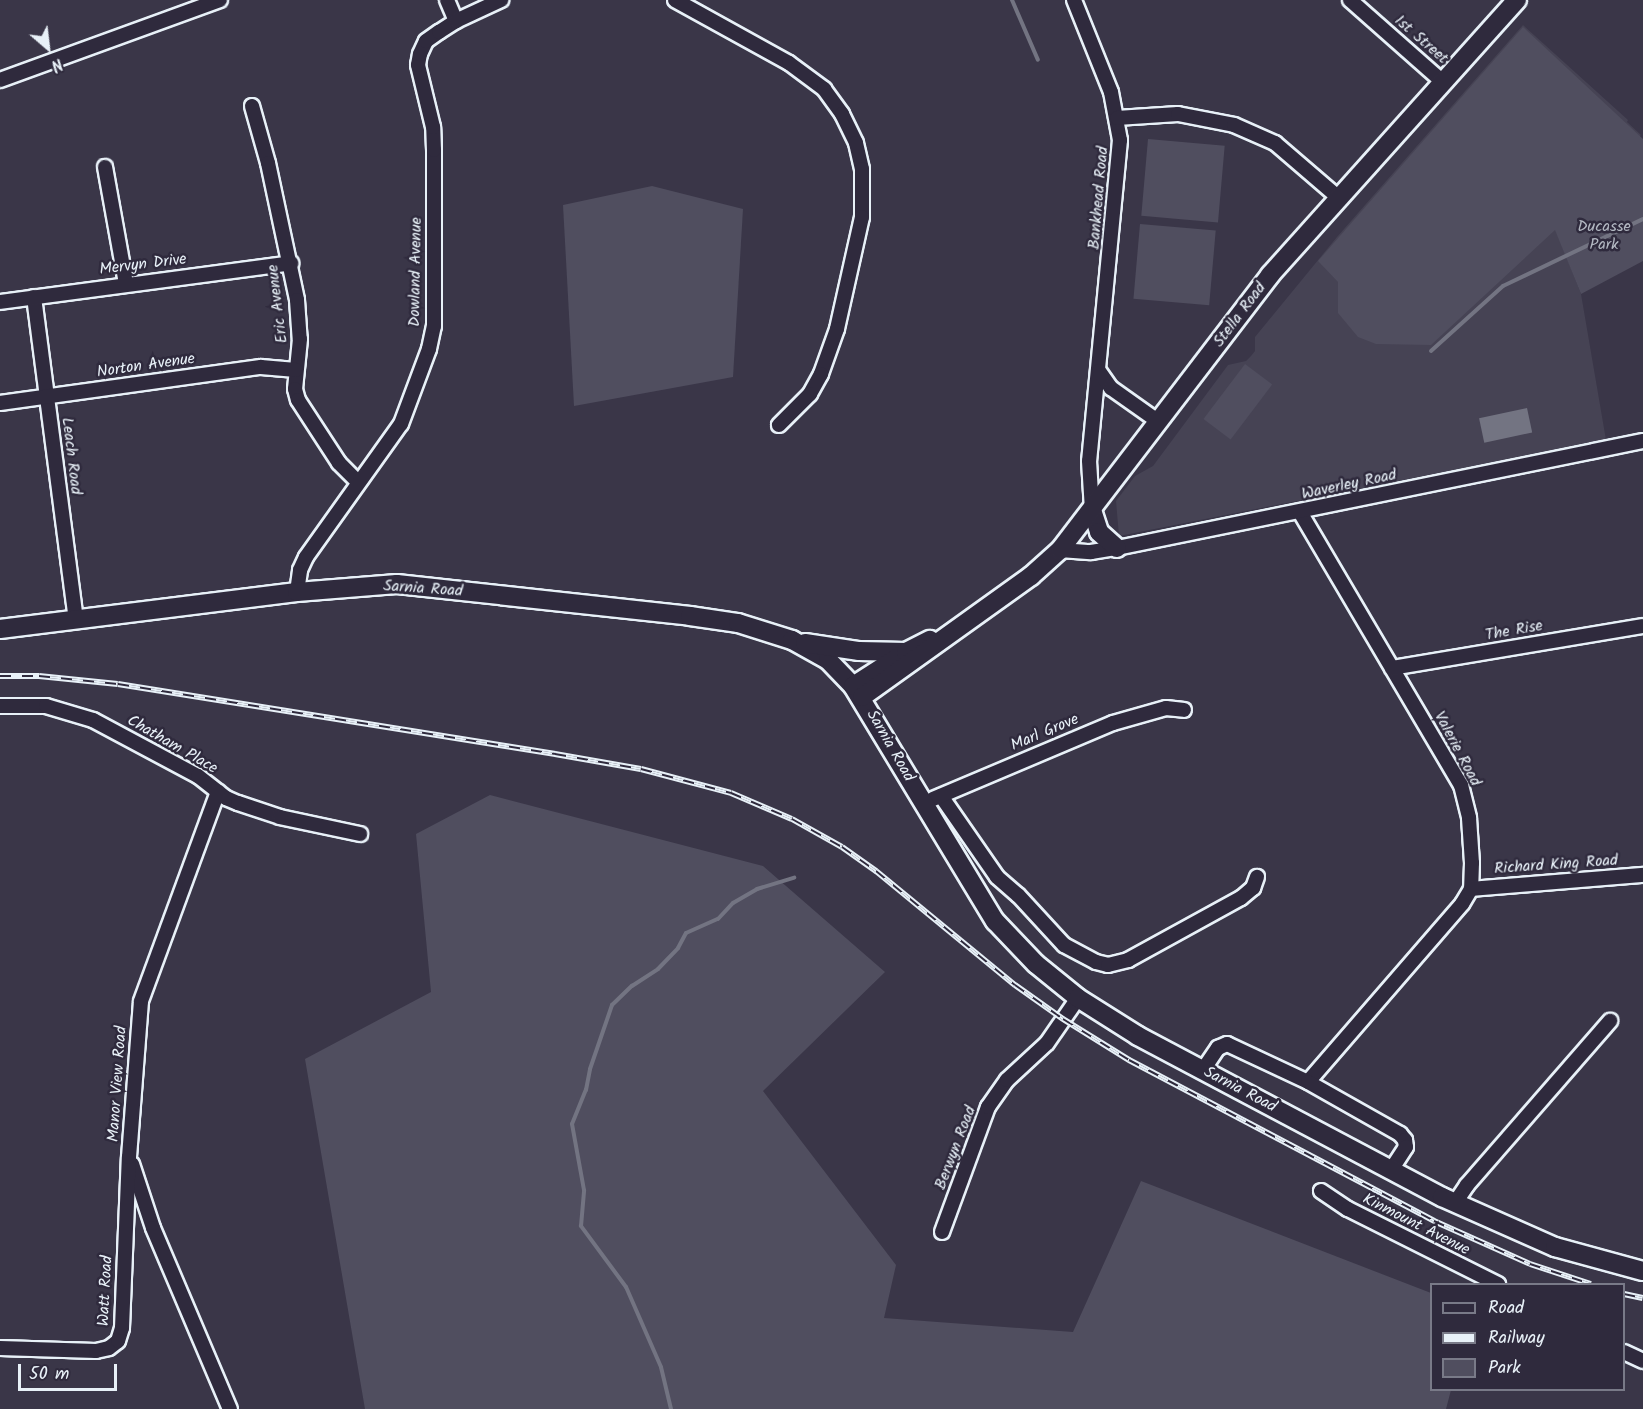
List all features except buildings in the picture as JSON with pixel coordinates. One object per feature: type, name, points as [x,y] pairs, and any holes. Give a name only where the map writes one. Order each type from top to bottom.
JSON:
[{"type":"main road","name":"Stella Road","points":[[858,692],[962,625],[1031,576],[1060,550],[1270,275],[1517,0]]},
{"type":"main road","points":[[1092,510],[1099,532],[1117,548]]},
{"type":"main road","name":"Sarnia Road","points":[[0,629],[297,592],[397,584],[700,617],[738,623],[792,640],[828,660],[858,692],[995,921],[1036,964],[1078,998],[1138,1036],[1455,1203],[1555,1247],[1643,1271]]},
{"type":"main road","name":"Stella Road","points":[[858,692],[906,652],[962,625]]},
{"type":"main road","points":[[792,640],[859,651],[906,652]]},
{"type":"street","points":[[0,81],[220,0]]},
{"type":"street","points":[[447,0],[456,21]]},
{"type":"street","name":"Dowland Avenue","points":[[297,592],[300,570],[306,557],[401,424],[429,349],[434,326],[434,150],[433,127],[418,65],[420,54],[426,41],[456,21],[501,0]]},
{"type":"street","points":[[675,0],[789,63],[824,89],[842,114],[856,143],[862,169],[862,217],[837,329],[821,374],[810,393],[779,424]]},
{"type":"street","name":"Bankhead Road","points":[[1074,0],[1111,92],[1117,118],[1120,159],[1089,461],[1092,510]]},
{"type":"street","name":"1st Street","points":[[1350,0],[1443,82]]},
{"type":"street","name":"Eric Avenue","points":[[252,106],[291,263],[300,339],[295,389],[305,414],[339,463],[358,482]]},
{"type":"street","points":[[1117,118],[1179,114],[1234,124],[1275,143],[1339,198]]},
{"type":"street","points":[[105,167],[126,284]]},
{"type":"street","name":"Mervyn Drive","points":[[0,302],[291,263]]},
{"type":"street","name":"Leach Road","points":[[34,297],[76,619]]},
{"type":"street","name":"Norton Avenue","points":[[0,403],[261,367],[296,370]]},
{"type":"street","points":[[1099,371],[1111,388],[1159,422]]},
{"type":"street","name":"Waverley Road","points":[[1060,550],[1090,552],[1117,548],[1643,441]]},
{"type":"street","name":"Valerie Road","points":[[1300,512],[1461,786],[1469,818],[1471,889]]},
{"type":"street","name":"The Rise","points":[[1392,668],[1643,626]]},
{"type":"street","name":"Chatham Place","points":[[0,706],[46,706],[93,720],[198,776],[218,792],[238,803],[280,817],[360,834]]},
{"type":"street","name":"Marl Grove","points":[[923,804],[1113,723],[1166,708],[1184,710]]},
{"type":"street","name":"Manor View Road","points":[[218,792],[144,987],[129,1157],[153,1228],[230,1409]]},
{"type":"street","points":[[941,796],[997,877],[1018,895],[1064,945],[1096,962],[1119,964],[1138,955],[1241,898],[1253,888],[1257,877]]},
{"type":"street","name":"Richard King Road","points":[[1471,889],[1643,875]]},
{"type":"street","points":[[1308,1082],[1461,904],[1471,889]]},
{"type":"street","name":"Berwyn Road","points":[[942,1232],[988,1107],[1007,1080],[1047,1043],[1078,998]]},
{"type":"street","points":[[1455,1203],[1467,1185],[1610,1021]]},
{"type":"street","points":[[1203,1070],[1218,1048],[1227,1044],[1308,1082],[1400,1134],[1406,1140],[1406,1147],[1391,1170]]},
{"type":"street","name":"Watt Road","points":[[0,1348],[96,1351],[109,1348],[118,1341],[122,1328],[129,1157]]},
{"type":"street","name":"Kinmount Avenue","points":[[1321,1191],[1348,1209],[1496,1283]]},
{"type":"street","points":[[1625,1353],[1643,1361]]},
{"type":"shaded area","points":[[1523,25],[1628,120],[1627,122],[1641,135],[1556,230],[1581,294],[1606,440],[1119,536],[1116,501],[1135,476],[1153,466],[1228,365],[1246,361],[1251,356],[1255,351],[1255,337],[1337,237]]},
{"type":"green space","name":"Ducasse Park","points":[[1523,27],[1643,139],[1643,261],[1581,294],[1555,230],[1431,345],[1376,344],[1358,337],[1338,313],[1338,282],[1318,261]]},
{"type":"green space","points":[[1148,139],[1225,146],[1218,222],[1141,216]]},
{"type":"green space","points":[[652,186],[743,209],[733,377],[574,406],[563,205]]},
{"type":"green space","points":[[1140,224],[1216,231],[1209,305],[1133,299]]},
{"type":"green space","points":[[1245,364],[1272,384],[1231,440],[1203,419]]},
{"type":"green space","points":[[490,795],[763,866],[885,972],[763,1091],[896,1265],[884,1318],[1073,1332],[1141,1181],[1430,1293],[1430,1391],[1451,1391],[1446,1409],[365,1409],[305,1059],[431,992],[416,834]]},
{"type":"water","points":[[1527,408],[1532,432],[1484,443],[1479,418]]},
{"type":"waterway","points":[[1012,0],[1038,60]]},
{"type":"waterway","points":[[1431,351],[1503,286],[1643,219]]},
{"type":"waterway","points":[[671,1409],[661,1367],[626,1287],[581,1226],[584,1190],[572,1124],[586,1090],[590,1069],[612,1005],[632,986],[658,969],[678,948],[686,933],[718,919],[733,903],[757,889],[794,878]]},
{"type":"railway","points":[[0,676],[39,676],[118,684],[641,769],[731,793],[792,819],[842,847],[876,871],[1015,985],[1063,1019],[1129,1060],[1434,1221],[1530,1264],[1588,1283]]},
{"type":"railway","points":[[1625,1294],[1643,1298]]}]
